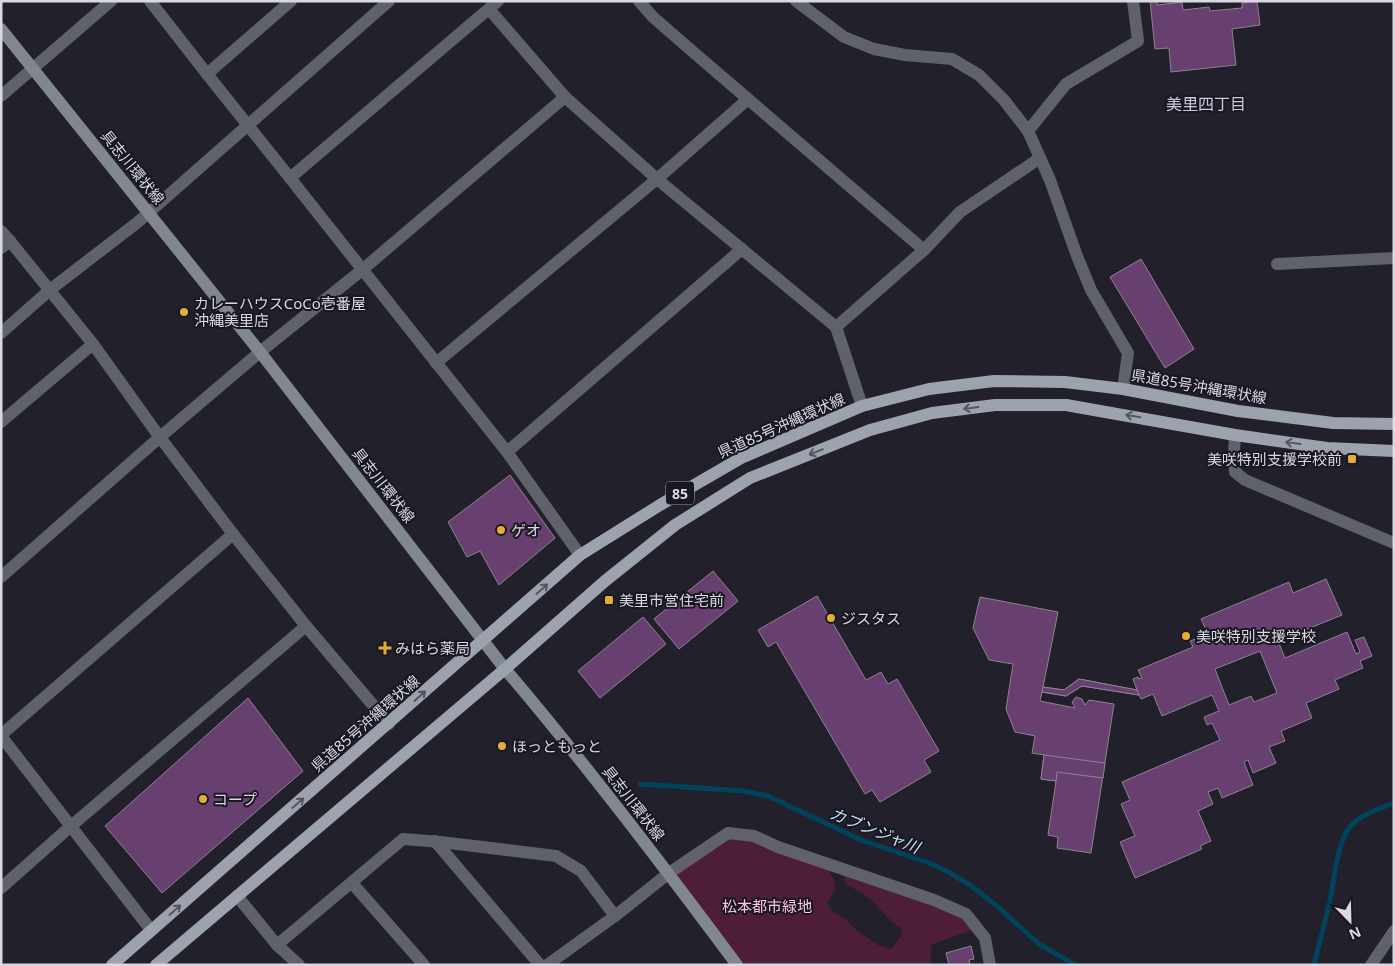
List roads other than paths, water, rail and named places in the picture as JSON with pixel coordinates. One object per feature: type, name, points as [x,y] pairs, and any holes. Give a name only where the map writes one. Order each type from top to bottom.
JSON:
[{"type":"main road","name":"具志川環状線","points":[[1,29],[260,352],[505,669],[669,873],[737,965]]},
{"type":"main road","name":"県道85号沖縄環状線","points":[[112,965],[580,555],[660,504],[741,458],[862,406],[929,389],[994,381],[1066,382],[1123,389],[1238,411],[1333,423],[1394,424]]},
{"type":"main road","name":"85","points":[[156,965],[505,669],[605,581],[675,524],[750,478],[870,430],[932,414],[995,405],[1066,405],[1235,435],[1327,448],[1394,451]]},
{"type":"street","points":[[1,96],[110,1]]},
{"type":"street","points":[[150,1],[507,452],[580,555]]},
{"type":"street","points":[[207,74],[291,1]]},
{"type":"street","points":[[1,333],[51,289],[149,213],[389,1]]},
{"type":"street","points":[[640,1],[653,17],[924,250]]},
{"type":"street","points":[[796,1],[844,37],[874,49],[906,55],[952,59],[979,75],[1004,100],[1028,131],[1091,290],[1128,353],[1123,389]]},
{"type":"street","points":[[1028,131],[1066,84],[1138,41],[1133,1]]},
{"type":"street","points":[[290,178],[493,5],[565,97],[658,179],[836,327],[862,406]]},
{"type":"street","points":[[1,577],[160,437],[260,352],[362,270],[565,97]]},
{"type":"street","points":[[436,363],[658,179],[748,99]]},
{"type":"street","points":[[836,327],[924,250],[960,212],[1040,158]]},
{"type":"street","points":[[4,240],[51,289],[233,534],[306,626],[389,724]]},
{"type":"street","points":[[507,452],[742,249]]},
{"type":"street","points":[[1277,264],[1394,258]]},
{"type":"street","points":[[1,422],[93,344]]},
{"type":"street","points":[[1235,435],[1235,472],[1245,480],[1394,543]]},
{"type":"street","points":[[151,930],[1,735],[233,534]]},
{"type":"street","points":[[1,888],[306,626]]},
{"type":"street","points":[[547,965],[669,873],[728,834],[754,836],[778,847],[934,900],[966,914],[985,938],[990,965]]},
{"type":"street","points":[[277,945],[403,839],[435,841],[556,856],[581,872],[614,916]]},
{"type":"street","points":[[435,841],[540,965]]},
{"type":"street","points":[[352,883],[424,965]]},
{"type":"street","points":[[237,896],[277,945],[299,965]]},
{"type":"street","points":[[1371,965],[1394,931]]},
{"type":"waterway","name":"カブンジャ川","points":[[640,784],[743,791],[768,796],[861,840],[945,870],[973,887],[1039,944],[1075,965]]},
{"type":"waterway","name":"カブンジャ川","points":[[1314,965],[1342,842],[1354,822],[1370,812],[1394,803]]},
{"type":"place","name":"カレーハウスCoCo壱番屋 沖縄美里店","points":[[184,312]]},
{"type":"place","name":"美咲特別支援学校前","points":[[1352,459]]},
{"type":"place","name":"ゲオ","points":[[501,530]]},
{"type":"place","name":"美里市営住宅前","points":[[609,600]]},
{"type":"place","name":"ジスタス","points":[[831,618]]},
{"type":"place","name":"美咲特別支援学校","points":[[1186,636]]},
{"type":"place","name":"みはら薬局","points":[[385,648]]},
{"type":"place","name":"ほっともっと","points":[[502,746]]},
{"type":"place","name":"コープ","points":[[203,799]]},
{"type":"district","name":"美里四丁目","points":[[1206,104]]},
{"type":"park label","name":"松本都市緑地","points":[[767,906]]}]
